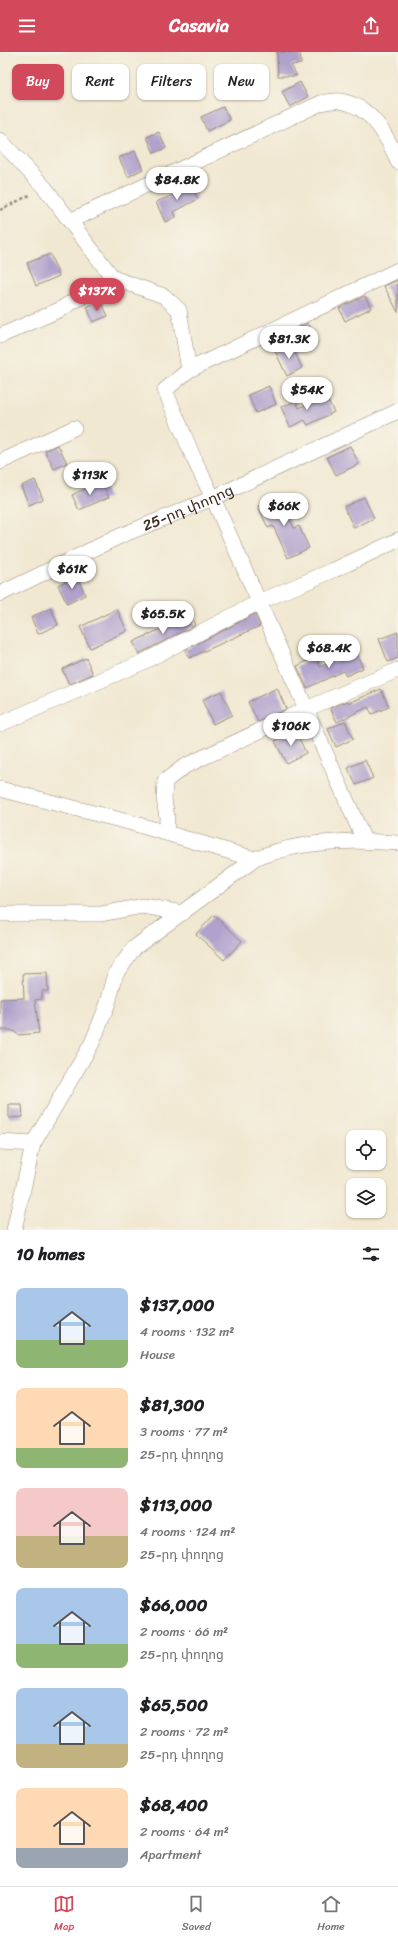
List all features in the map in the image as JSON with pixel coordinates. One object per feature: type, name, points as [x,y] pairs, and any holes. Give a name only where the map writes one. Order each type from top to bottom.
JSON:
[{"type":"street","points":[[70,220],[321,103],[339,100],[361,108],[372,117],[382,130],[392,147],[398,162]]},
{"type":"street","points":[[0,140],[45,188],[112,278],[164,296],[179,310],[189,370]]},
{"type":"street","points":[[364,840],[213,498],[194,459],[165,390],[189,370],[398,270]]},
{"type":"street","points":[[0,336],[59,310],[112,278]]},
{"type":"street","name":"25-րդ փողոց","points":[[0,594],[120,536],[213,498],[398,411]]},
{"type":"street","points":[[0,462],[74,428]]},
{"type":"street","points":[[0,724],[143,662],[259,602],[346,565],[398,540]]},
{"type":"street","points":[[166,833],[167,817],[164,799],[165,781],[185,766],[306,709],[398,670]]},
{"type":"street","points":[[0,789],[132,823],[255,859]]},
{"type":"street","points":[[14,1230],[33,1144],[92,1043],[108,1003],[116,973],[134,948],[255,859],[276,850],[364,840],[397,838]]},
{"type":"street","points":[[0,914],[102,914],[143,906],[183,913]]},
{"type":"street","points":[[0,1142],[33,1144]]},
{"type":"path","points":[[0,210],[45,188]]},
{"type":"building","points":[[277,52],[300,53],[301,64],[291,65],[297,76],[278,76]]},
{"type":"building","points":[[300,82],[308,97],[290,107],[282,92]]},
{"type":"building","points":[[223,107],[230,120],[207,131],[201,117]]},
{"type":"building","points":[[159,132],[166,148],[154,153],[147,137]]},
{"type":"building","points":[[135,151],[143,169],[128,177],[119,158]]},
{"type":"building","points":[[188,181],[198,199],[174,212],[176,217],[165,222],[156,202],[179,193],[176,188]]},
{"type":"building","points":[[50,254],[59,276],[36,286],[27,263]]},
{"type":"building","points":[[398,280],[398,312],[384,286]]},
{"type":"building","points":[[365,296],[371,308],[345,321],[339,308]]},
{"type":"building","points":[[101,301],[108,316],[93,322],[87,307]]},
{"type":"building","points":[[308,323],[317,343],[299,351],[290,332]]},
{"type":"building","points":[[291,344],[302,368],[287,376],[275,351]]},
{"type":"building","points":[[269,386],[276,404],[256,413],[248,395]]},
{"type":"building","points":[[325,395],[334,412],[308,425],[305,420],[290,427],[281,407],[296,401],[299,408]]},
{"type":"building","points":[[58,445],[67,463],[54,469],[45,451]]},
{"type":"building","points":[[350,446],[359,464],[336,475],[327,457]]},
{"type":"building","points":[[35,480],[43,499],[29,505],[21,486]]},
{"type":"building","points":[[101,481],[109,497],[79,510],[72,495]]},
{"type":"building","points":[[279,496],[294,528],[299,526],[309,548],[288,558],[273,526],[268,528],[258,506]]},
{"type":"building","points":[[364,497],[374,518],[354,528],[344,507]]},
{"type":"building","points":[[77,576],[85,595],[67,604],[58,585]]},
{"type":"building","points":[[51,608],[58,625],[38,634],[31,617]]},
{"type":"building","points":[[117,609],[127,631],[90,648],[80,627]]},
{"type":"building","points":[[255,614],[260,626],[189,658],[185,650]]},
{"type":"building","points":[[191,615],[195,625],[139,654],[133,642]]},
{"type":"building","points":[[398,632],[398,658],[388,662],[379,639]]},
{"type":"building","points":[[355,651],[363,668],[346,676],[343,671],[307,688],[297,666],[316,657],[320,667]]},
{"type":"building","points":[[86,658],[93,674],[69,684],[62,669]]},
{"type":"building","points":[[277,688],[286,709],[258,722],[248,702]]},
{"type":"building","points":[[381,689],[389,707],[372,714],[368,707],[337,722],[330,708],[348,701],[349,703]]},
{"type":"building","points":[[221,691],[232,715],[213,724],[202,700]]},
{"type":"building","points":[[345,721],[353,739],[336,747],[328,729]]},
{"type":"building","points":[[296,732],[306,753],[286,763],[275,741]]},
{"type":"building","points":[[365,760],[373,778],[356,785],[348,768]]},
{"type":"building","points":[[214,915],[242,941],[224,960],[196,934]]},
{"type":"building","points":[[47,973],[48,991],[42,991],[42,999],[35,1000],[39,1033],[19,1035],[11,1030],[0,1030],[0,999],[24,998],[23,974]]},
{"type":"building","points":[[9,1105],[22,1105],[23,1117],[9,1118]]}]
